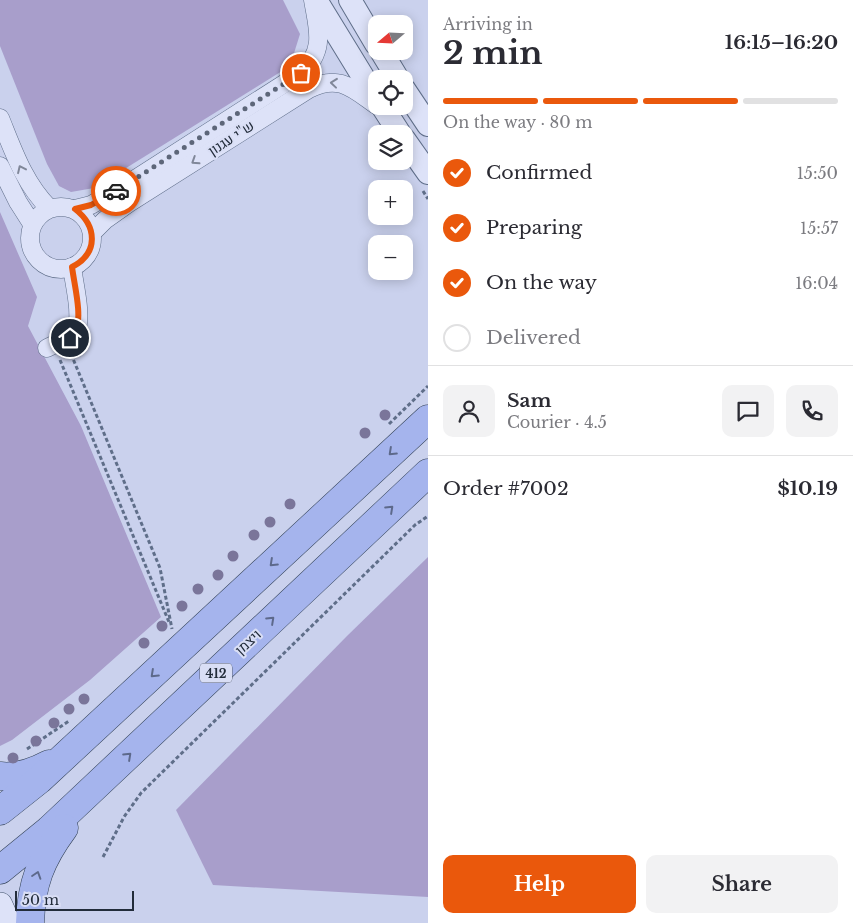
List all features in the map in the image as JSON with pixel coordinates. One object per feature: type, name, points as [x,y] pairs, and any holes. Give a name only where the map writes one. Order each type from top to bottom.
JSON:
[{"type":"main road","points":[[0,811],[68,754],[428,419]]},
{"type":"main road","name":"ויצמן","points":[[0,870],[49,830],[428,472]]},
{"type":"main road","points":[[0,776],[19,775],[38,770],[68,754]]},
{"type":"main road","points":[[30,923],[30,903],[41,864],[54,842],[102,780]]},
{"type":"main road","points":[[0,905],[8,923]]},
{"type":"street","name":"ש\"י עגנון","points":[[75,209],[91,205],[126,185],[301,73],[310,65],[318,49],[319,37],[312,0]]},
{"type":"street","points":[[316,0],[368,86]]},
{"type":"street","points":[[350,0],[368,30]]},
{"type":"street","name":"ש\"י עגנון","points":[[92,233],[105,220],[129,203],[309,88],[320,83],[335,81],[349,86],[368,98]]},
{"type":"street","points":[[413,102],[428,125]]},
{"type":"street","points":[[0,118],[27,182],[48,208]]},
{"type":"street","points":[[413,152],[428,173]]},
{"type":"street","points":[[0,166],[18,202],[32,224]]},
{"type":"street","points":[[57,206],[75,209],[89,223],[92,242],[89,250],[84,258],[72,267],[56,269],[47,266],[33,252],[30,243],[32,224],[48,208],[57,206]]},
{"type":"street","points":[[55,344],[76,334],[78,326],[78,309],[72,267]]},
{"type":"path","points":[[55,344],[160,568],[166,606],[173,632],[55,344]]},
{"type":"path","points":[[103,857],[124,816],[141,793],[408,532],[428,516]]},
{"type":"shaded area","points":[[0,0],[283,0],[300,34],[290,66],[94,188],[71,192],[59,186],[47,164],[0,46]]},
{"type":"shaded area","points":[[0,212],[37,297],[28,326],[81,426],[161,617],[90,680],[12,740],[0,746]]},
{"type":"shaded area","points":[[428,557],[428,897],[213,885],[176,810],[347,636]]},
{"type":"way so far","points":[[116,191],[301,73]]},
{"type":"route","points":[[70,338],[76,334],[78,326],[78,309],[72,267],[84,258],[92,242],[89,223],[75,209],[91,205],[116,191]]}]
